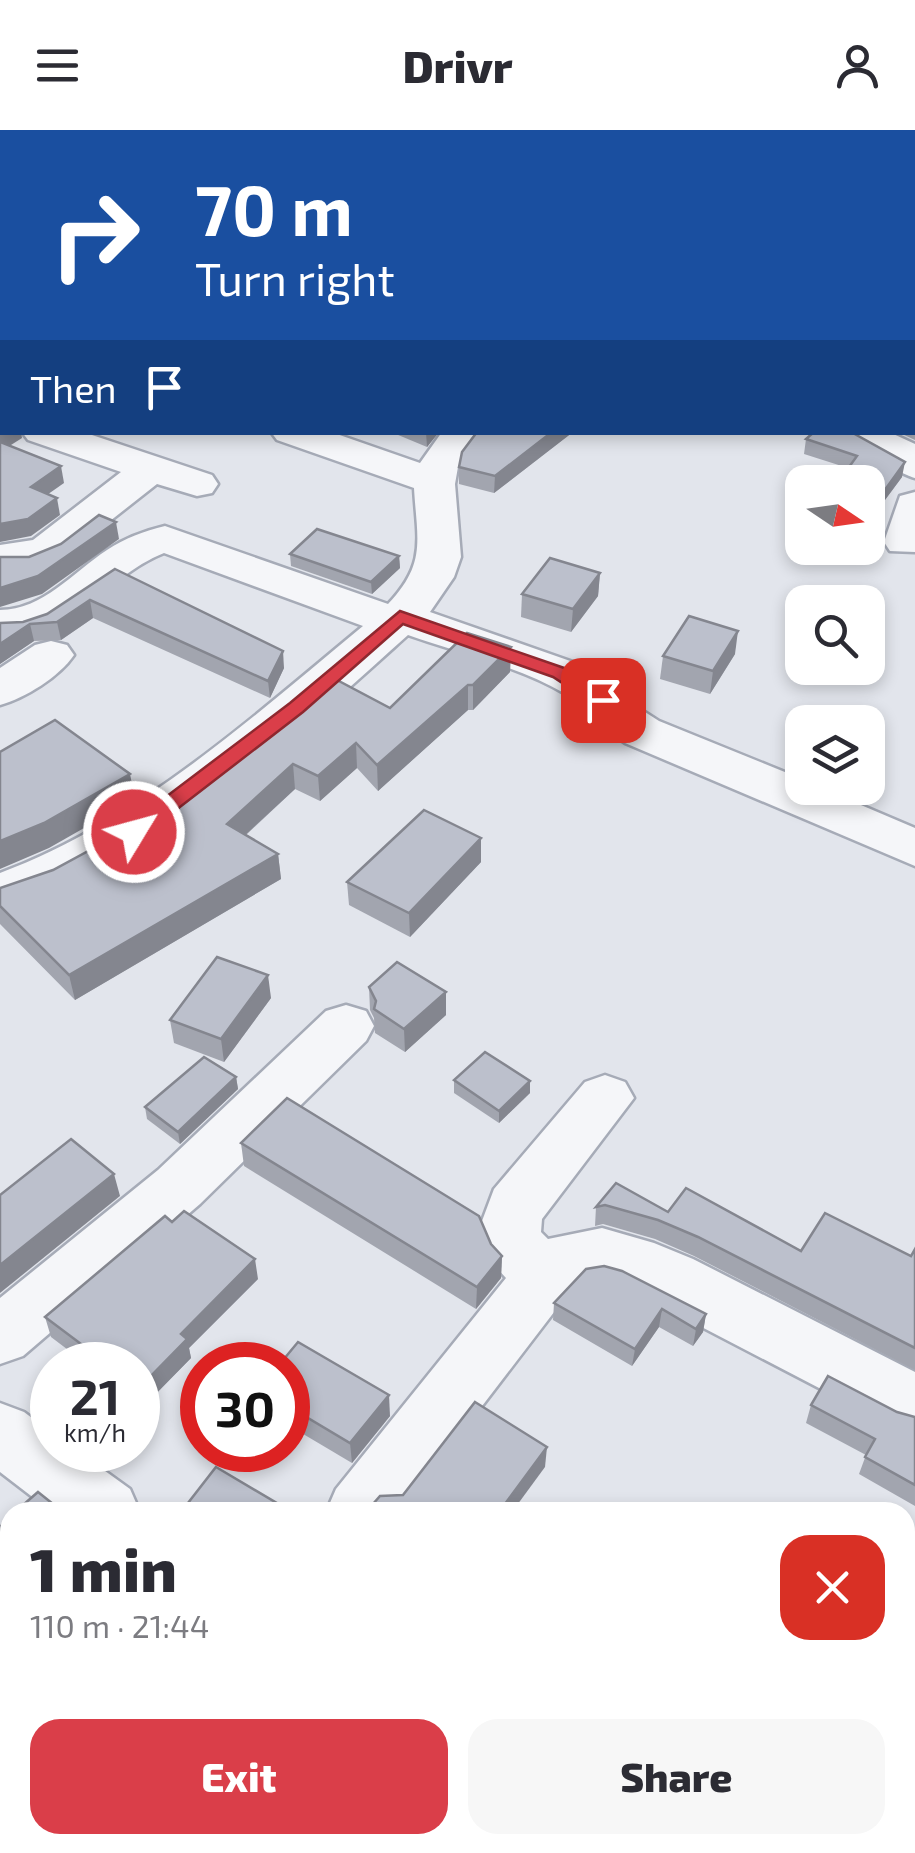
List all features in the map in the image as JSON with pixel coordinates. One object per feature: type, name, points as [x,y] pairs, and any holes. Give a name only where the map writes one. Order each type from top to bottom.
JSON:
[{"type":"street","points":[[61,435],[106,442],[148,470],[196,484]]},
{"type":"street","points":[[301,435],[432,481]]},
{"type":"street","points":[[0,893],[55,873],[134,832],[296,708],[420,598],[435,572],[444,541],[432,481],[438,462],[463,435]]},
{"type":"street","points":[[862,435],[901,453],[915,466]]},
{"type":"street","points":[[0,558],[32,556],[48,549],[148,470]]},
{"type":"street","points":[[0,624],[30,624],[116,561],[147,543],[165,540],[560,673],[584,684],[617,716],[642,732],[915,848]]},
{"type":"street","points":[[0,690],[51,654]]},
{"type":"street","points":[[0,1336],[178,1187],[346,1026]]},
{"type":"street","points":[[548,1276],[520,1251],[510,1238],[507,1224],[516,1207],[605,1098]]},
{"type":"street","points":[[368,1502],[548,1276],[567,1259],[602,1254],[671,1278],[915,1406]]},
{"type":"street","points":[[0,1433],[93,1502]]},
{"type":"building","points":[[475,435],[548,435],[495,476],[459,467],[462,452]]},
{"type":"building","points":[[811,435],[856,435],[905,462],[885,490],[885,465],[851,465],[857,456],[806,439]]},
{"type":"building","points":[[0,442],[61,466],[31,487],[57,498],[28,519],[0,524]]},
{"type":"building","points":[[99,515],[116,522],[38,576],[0,588],[0,557],[29,557],[61,544]]},
{"type":"building","points":[[317,529],[399,556],[371,582],[290,554]]},
{"type":"building","points":[[550,558],[600,573],[573,609],[522,594]]},
{"type":"building","points":[[115,569],[283,651],[268,681],[90,600],[57,622],[30,624],[0,644],[0,623],[23,622],[47,614]]},
{"type":"building","points":[[689,616],[738,631],[713,671],[663,656]]},
{"type":"building","points":[[467,633],[511,647],[473,685],[468,685],[377,765],[356,743],[318,776],[293,764],[227,824],[278,854],[69,975],[0,906],[0,888],[53,870],[173,805],[335,679],[390,708]]},
{"type":"building","points":[[55,720],[130,774],[44,823],[0,841],[0,752]]},
{"type":"building","points":[[424,810],[481,838],[409,913],[347,882]]},
{"type":"building","points":[[217,957],[268,975],[221,1039],[170,1020]]},
{"type":"building","points":[[397,962],[446,992],[404,1029],[374,1009],[376,1001],[369,987]]},
{"type":"building","points":[[485,1052],[530,1081],[499,1111],[454,1080]]},
{"type":"building","points":[[204,1057],[236,1077],[178,1132],[145,1107]]},
{"type":"building","points":[[287,1098],[479,1216],[491,1244],[502,1256],[477,1287],[241,1143]]},
{"type":"building","points":[[71,1139],[114,1174],[0,1265],[0,1195]]},
{"type":"building","points":[[616,1183],[668,1212],[686,1188],[801,1251],[825,1213],[911,1256],[915,1249],[915,1348],[698,1237],[658,1220],[605,1205],[596,1207]]},
{"type":"building","points":[[184,1211],[255,1259],[181,1334],[187,1339],[160,1367],[160,1342],[78,1342],[45,1317],[165,1216],[172,1222]]},
{"type":"building","points":[[604,1266],[622,1271],[706,1314],[696,1329],[662,1309],[635,1349],[554,1303],[586,1269]]},
{"type":"building","points":[[310,1349],[389,1395],[350,1443],[310,1419]]},
{"type":"building","points":[[828,1376],[897,1412],[915,1417],[915,1485],[865,1457],[875,1439],[811,1405]]},
{"type":"building","points":[[475,1402],[547,1447],[506,1502],[375,1502],[380,1496],[403,1495]]},
{"type":"building","points":[[212,1472],[224,1472],[275,1502],[189,1502]]},
{"type":"building","points":[[38,1492],[50,1502],[26,1502]]},
{"type":"route","points":[[134,832],[296,708],[400,617],[531,661],[584,684],[603,700]]}]
